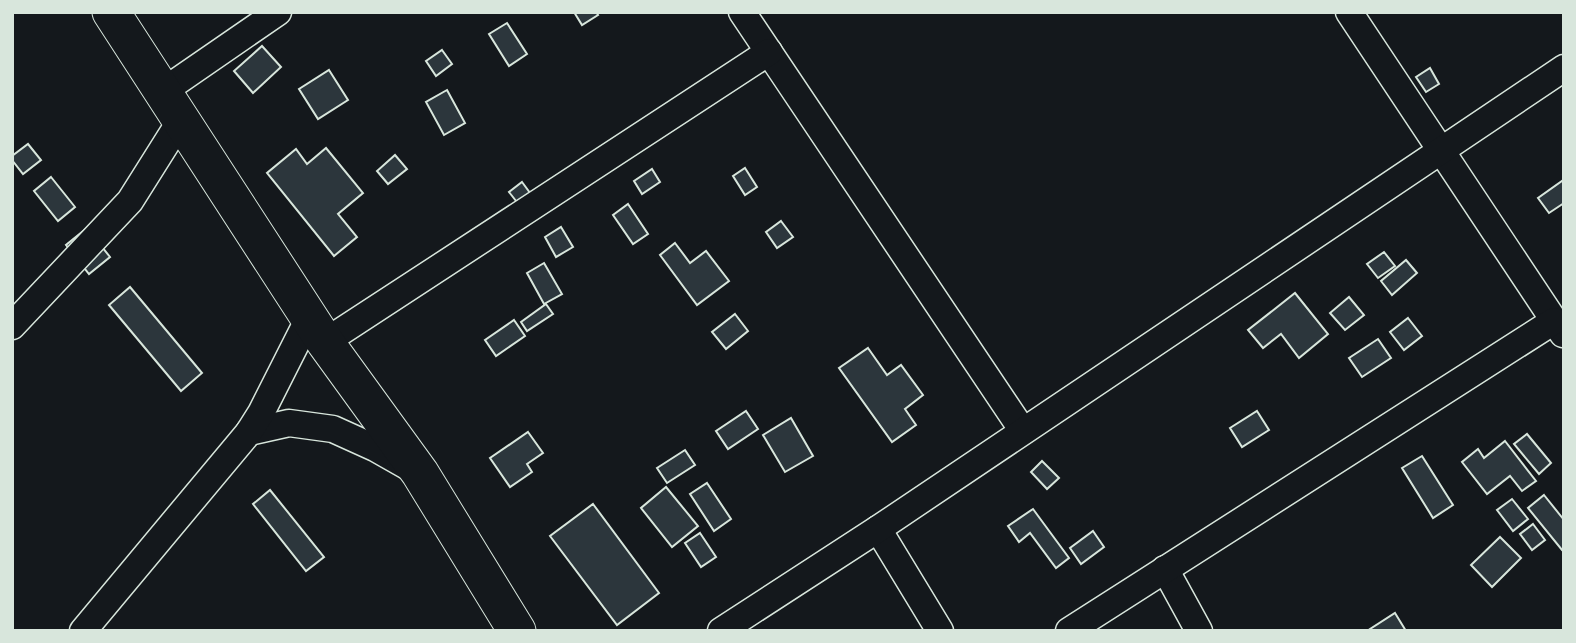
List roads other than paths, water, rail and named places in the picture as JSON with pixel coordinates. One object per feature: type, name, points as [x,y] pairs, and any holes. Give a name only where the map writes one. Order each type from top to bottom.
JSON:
[{"type":"street","points":[[111,12],[317,330],[420,473],[517,631]]},
{"type":"street","points":[[12,326],[130,201],[172,106],[278,12]]},
{"type":"street","points":[[742,12],[1023,432]]},
{"type":"street","points":[[1069,631],[1165,569],[1559,328],[1349,12]]},
{"type":"street","points":[[83,631],[249,432],[317,330],[769,52]]},
{"type":"street","points":[[721,631],[878,529],[1564,68]]},
{"type":"street","points":[[249,432],[289,423],[333,429],[420,473]]},
{"type":"street","points":[[878,529],[940,631]]},
{"type":"street","points":[[1165,569],[1199,631]]}]
